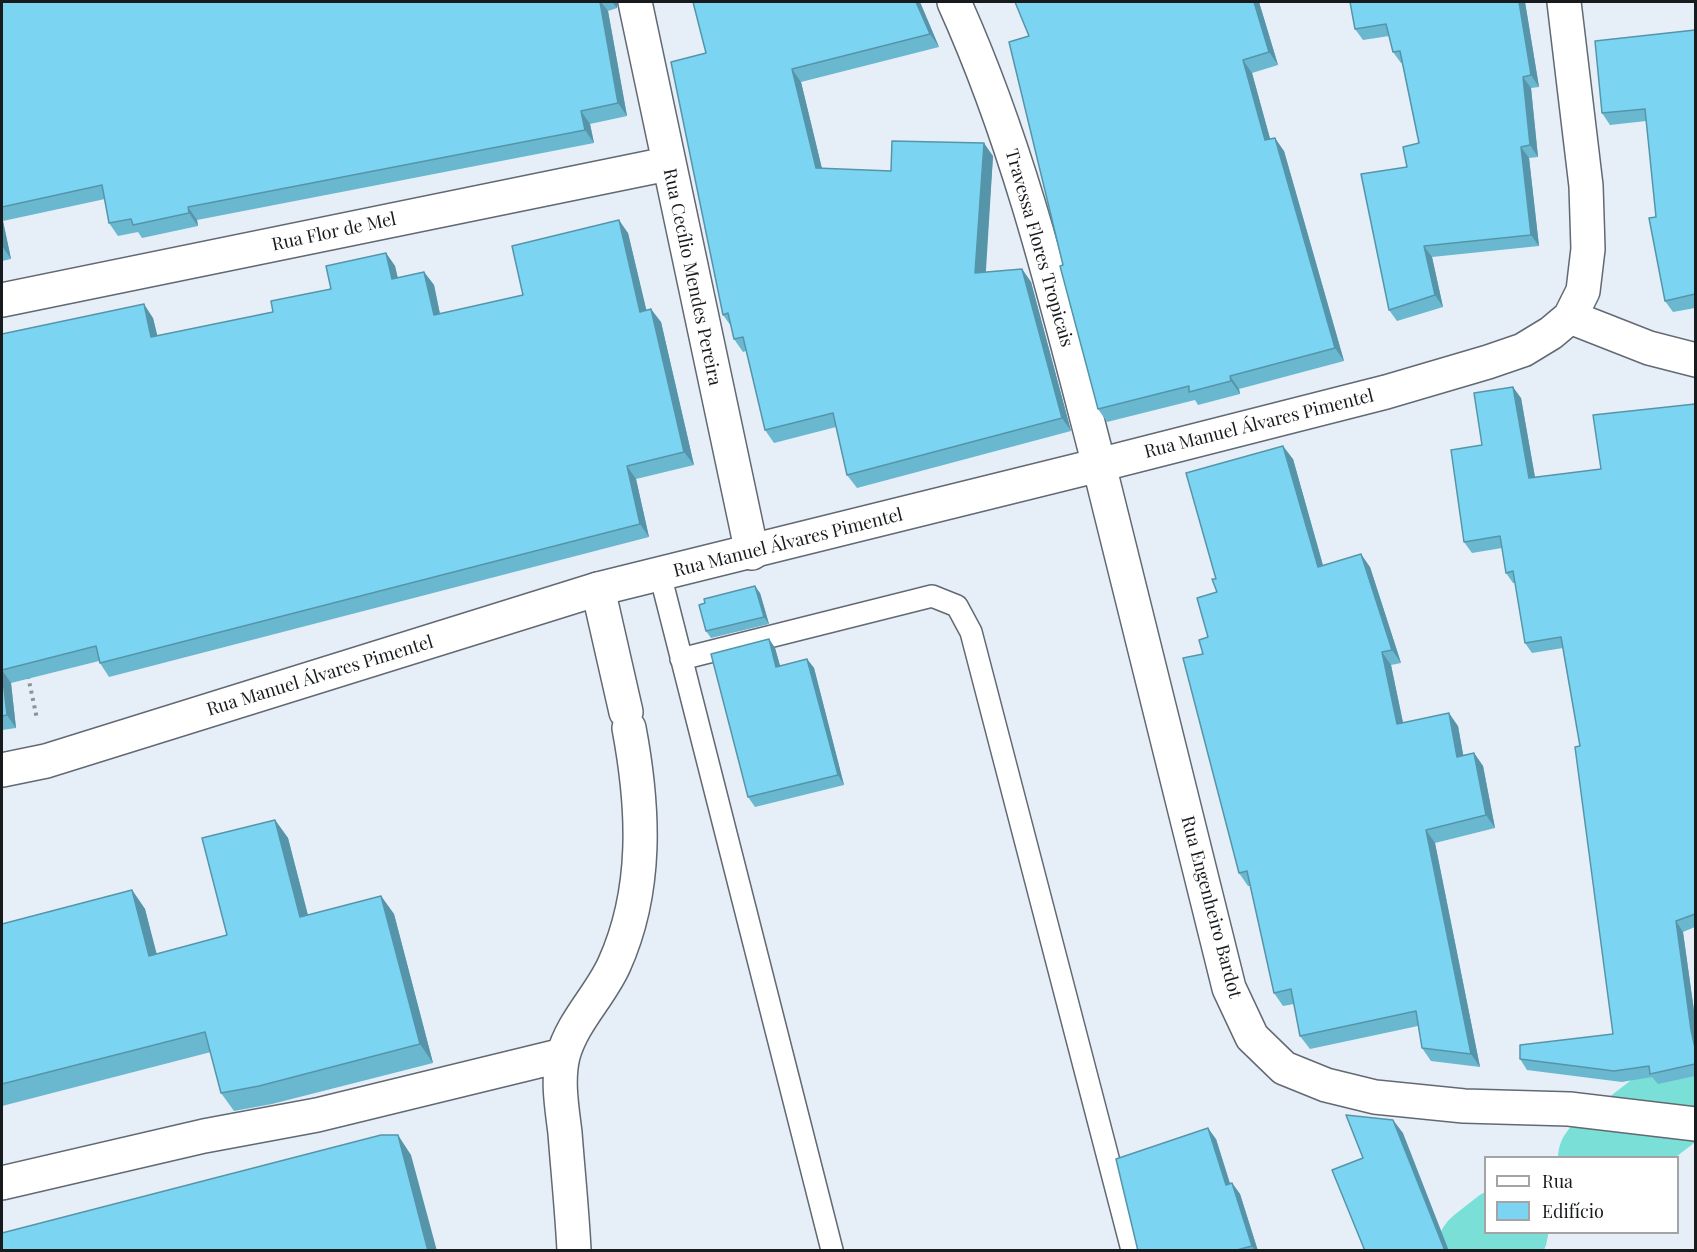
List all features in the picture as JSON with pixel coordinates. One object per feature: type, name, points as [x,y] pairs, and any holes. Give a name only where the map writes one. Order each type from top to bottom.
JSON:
[{"type":"street","name":"Rua Cecílio Mendes Pereira","points":[[635,2],[752,553]]},
{"type":"street","name":"Travessa Flores Tropicais","points":[[954,2],[976,51],[1028,196],[1099,465]]},
{"type":"street","points":[[1564,2],[1586,186],[1588,249],[1583,291],[1570,317],[1649,348],[1695,360]]},
{"type":"street","name":"Rua Flor de Mel","points":[[2,300],[668,164]]},
{"type":"street","name":"Rua Manuel Álvares Pimentel","points":[[2,771],[46,761],[598,590],[1386,392],[1523,350],[1551,333],[1570,317]]},
{"type":"street","name":"Rua Engenheiro Bardot","points":[[1099,465],[1229,988],[1252,1037],[1284,1068],[1326,1085],[1375,1097],[1464,1106],[1569,1109],[1695,1124]]},
{"type":"street","points":[[574,1251],[560,1084],[563,1055],[575,1028],[614,965],[634,907],[642,834],[636,767],[628,720],[598,590]]},
{"type":"street","points":[[2,1183],[204,1136],[317,1115],[563,1055]]},
{"type":"lane","points":[[660,574],[832,1251]]},
{"type":"lane","points":[[681,658],[932,596],[957,606],[971,632],[1132,1251]]},
{"type":"path","points":[[26,668],[46,761]]},
{"type":"building","points":[[2,2],[600,2],[618,103],[581,111],[585,130],[188,207],[189,213],[133,225],[131,219],[109,223],[102,185],[2,207]]},
{"type":"building","points":[[693,2],[916,2],[930,34],[792,69],[816,168],[891,171],[892,141],[984,143],[975,273],[1022,269],[1062,418],[847,475],[833,413],[765,430],[743,337],[734,339],[728,313],[723,315],[671,62],[706,53]]},
{"type":"building","points":[[1015,2],[1254,2],[1269,52],[1243,60],[1265,140],[1275,138],[1335,348],[1230,376],[1231,381],[1189,392],[1189,386],[1098,409],[1060,266],[1063,265],[1009,42],[1029,36]]},
{"type":"building","points":[[1350,2],[1519,2],[1531,75],[1523,77],[1530,145],[1521,147],[1531,235],[1424,246],[1435,295],[1389,310],[1361,174],[1407,167],[1403,147],[1419,143],[1400,51],[1393,52],[1386,24],[1355,29]]},
{"type":"building","points":[[1695,30],[1695,294],[1665,301],[1649,218],[1656,217],[1645,109],[1602,113],[1595,41]]},
{"type":"building","points":[[619,220],[640,312],[651,309],[684,452],[627,466],[640,524],[100,663],[96,646],[2,670],[2,334],[144,304],[151,337],[273,312],[271,301],[331,289],[326,266],[386,253],[392,279],[424,272],[434,315],[523,295],[512,246]]},
{"type":"building","points":[[1513,387],[1529,478],[1601,469],[1593,415],[1695,404],[1695,914],[1676,921],[1695,1048],[1695,1064],[1650,1074],[1649,1066],[1614,1071],[1520,1059],[1520,1045],[1613,1034],[1575,747],[1580,746],[1561,637],[1525,643],[1513,571],[1506,573],[1500,536],[1464,542],[1451,450],[1482,445],[1474,393]]},
{"type":"building","points":[[1283,446],[1318,567],[1361,554],[1392,650],[1382,652],[1397,724],[1449,713],[1457,757],[1474,753],[1486,815],[1426,830],[1471,1054],[1422,1048],[1416,1011],[1300,1036],[1291,989],[1274,993],[1247,871],[1239,873],[1183,658],[1203,654],[1199,640],[1208,637],[1197,598],[1217,592],[1212,579],[1216,579],[1186,473]]},
{"type":"building","points":[[755,586],[764,617],[706,631],[699,605],[705,603],[704,599]]},
{"type":"building","points":[[769,639],[776,667],[807,659],[838,775],[748,797],[711,654]]},
{"type":"building","points":[[2,671],[7,715],[2,716]]},
{"type":"building","points":[[275,820],[300,917],[381,896],[420,1044],[259,1086],[221,1093],[205,1032],[2,1084],[2,924],[132,890],[149,956],[227,935],[202,838]]},
{"type":"building","points":[[1346,1115],[1393,1120],[1445,1251],[1365,1251],[1332,1170],[1363,1158]]},
{"type":"building","points":[[1208,1128],[1226,1185],[1232,1183],[1252,1246],[1233,1251],[1138,1251],[1116,1159]]},
{"type":"building","points":[[381,1135],[398,1135],[428,1251],[2,1251],[2,1233]]},
{"type":"waterway","points":[[1605,1156],[1696,1086]]},
{"type":"waterway","points":[[1481,1250],[1501,1234]]}]
